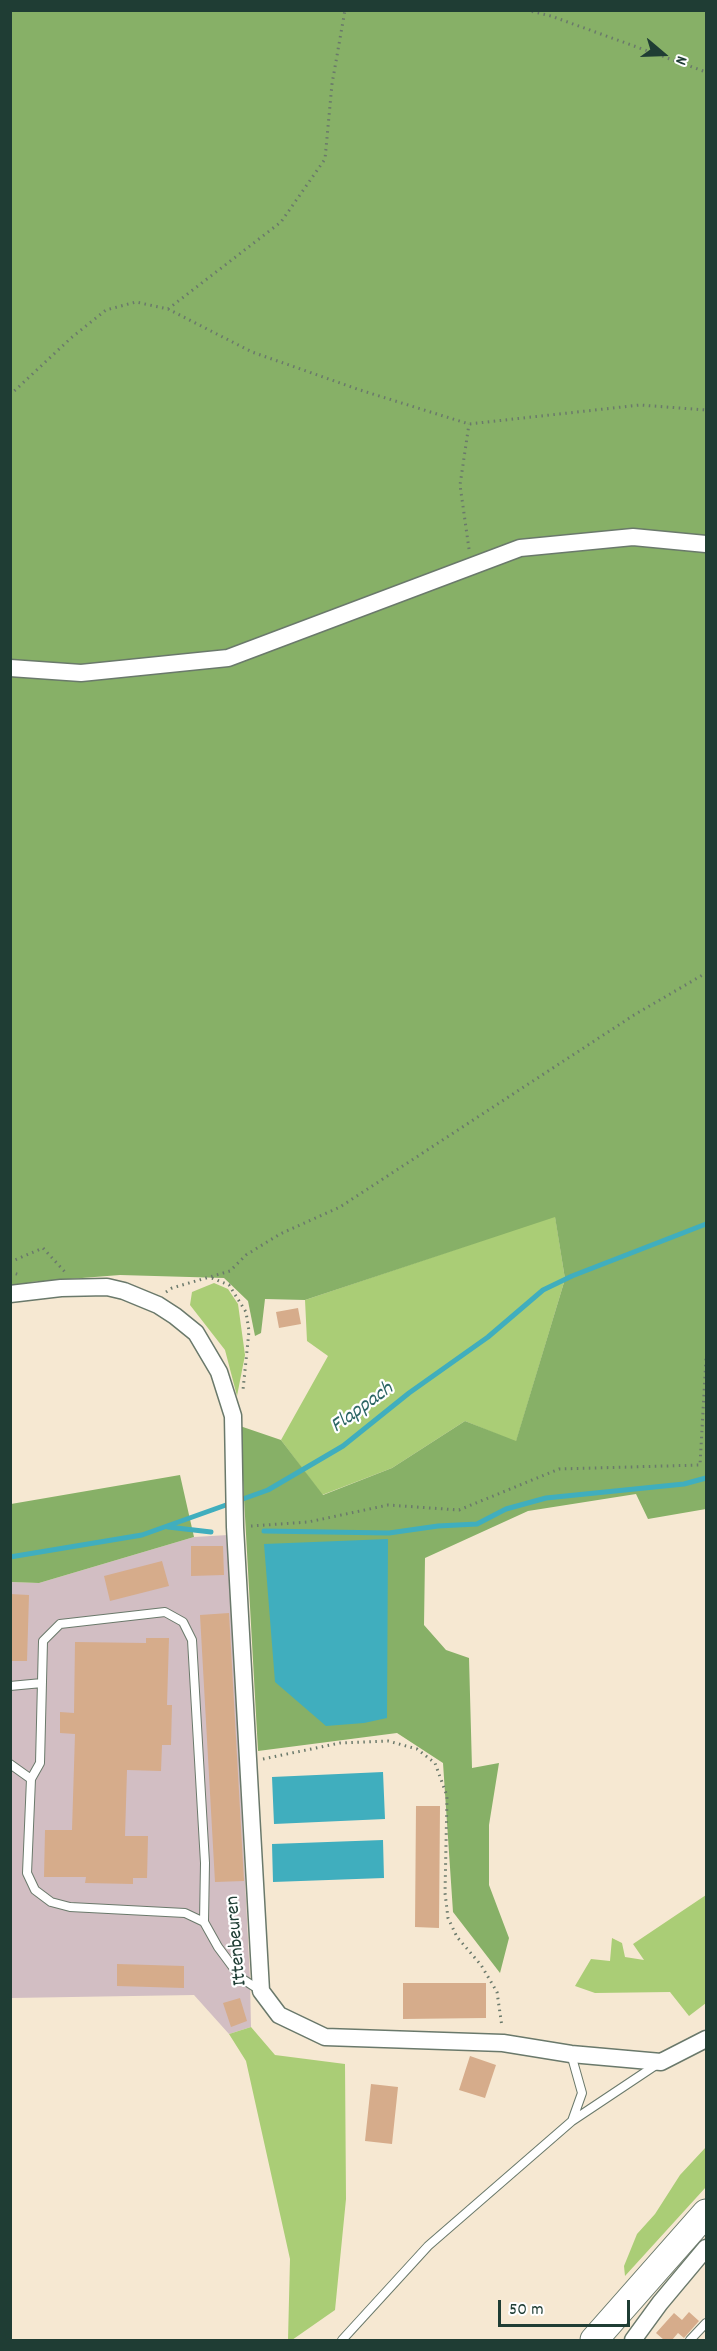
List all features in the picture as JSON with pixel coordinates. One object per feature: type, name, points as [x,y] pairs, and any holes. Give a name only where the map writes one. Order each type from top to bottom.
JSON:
[{"type":"main road","points":[[594,2340],[706,2213]]},
{"type":"street","points":[[10,668],[81,673],[228,658],[520,548],[633,537],[706,543]]},
{"type":"street","name":"Ittenbeuren","points":[[10,1294],[61,1288],[107,1287],[124,1291],[158,1305],[196,1333],[219,1372],[232,1416],[234,1521],[261,1991],[279,2015],[325,2037],[503,2043],[571,2054],[661,2062]]},
{"type":"street","points":[[661,2062],[706,2039]]},
{"type":"street","points":[[633,2340],[660,2303],[706,2248]]},
{"type":"lane","points":[[204,1922],[185,1913],[70,1907],[51,1902],[35,1890],[27,1873],[31,1779],[40,1763],[43,1641],[60,1623],[165,1612],[183,1622],[192,1640],[205,1863],[204,1922],[218,1947],[241,1978],[261,1991]]},
{"type":"lane","points":[[10,1686],[42,1683]]},
{"type":"lane","points":[[10,1764],[31,1779]]},
{"type":"lane","points":[[571,2054],[582,2093],[572,2121]]},
{"type":"lane","points":[[342,2340],[428,2246],[572,2121],[661,2062]]},
{"type":"lane","points":[[690,2340],[706,2323]]},
{"type":"path","points":[[168,309],[281,222],[325,159],[332,84],[345,10]]},
{"type":"path","points":[[526,10],[552,16],[706,72]]},
{"type":"path","points":[[10,395],[71,338],[106,310],[136,302],[168,309],[252,352],[360,390],[469,424],[640,405],[706,410]]},
{"type":"path","points":[[469,424],[460,485],[471,566]]},
{"type":"path","points":[[158,1305],[161,1296],[172,1288],[230,1271],[246,1255],[280,1234],[340,1207],[634,1015],[706,973]]},
{"type":"path","points":[[10,1262],[43,1248],[81,1288]]},
{"type":"path","points":[[211,1277],[229,1285],[246,1312],[249,1331],[241,1402],[232,1416]]},
{"type":"path","points":[[700,1465],[706,1358]]},
{"type":"path","points":[[234,1521],[308,1522],[388,1505],[459,1510],[559,1469],[706,1466]]},
{"type":"path","points":[[247,1764],[277,1754],[340,1743],[388,1740],[417,1749],[435,1763],[447,1796],[445,1893],[448,1918],[457,1937],[481,1965],[497,1992],[503,2043]]},
{"type":"shaded area","points":[[228,1535],[251,2027],[229,2034],[194,1995],[11,1998],[10,1582],[39,1583],[194,1537]]},
{"type":"green space","points":[[11,11],[706,11],[706,1509],[648,1519],[636,1494],[528,1511],[425,1558],[424,1625],[446,1650],[469,1658],[472,1768],[499,1763],[489,1825],[489,1885],[509,1938],[500,1973],[453,1912],[443,1763],[397,1733],[258,1751],[240,1426],[281,1440],[323,1495],[392,1468],[465,1421],[516,1441],[565,1279],[555,1217],[305,1300],[265,1299],[261,1333],[255,1336],[248,1301],[224,1278],[120,1275],[31,1282],[11,1298]]},
{"type":"green space","points":[[555,1216],[565,1279],[516,1442],[465,1421],[392,1468],[322,1495],[281,1440],[328,1356],[307,1341],[305,1300]]},
{"type":"green space","points":[[214,1283],[228,1289],[238,1304],[245,1355],[237,1396],[225,1350],[190,1305],[192,1292]]},
{"type":"green space","points":[[180,1475],[194,1537],[39,1583],[11,1582],[11,1504]]},
{"type":"green space","points":[[706,1895],[706,2003],[689,2016],[670,1992],[595,1993],[575,1986],[591,1959],[610,1961],[612,1938],[622,1943],[625,1957],[644,1960],[633,1944]]},
{"type":"green space","points":[[251,2027],[275,2055],[345,2064],[346,2199],[335,2310],[292,2340],[288,2340],[290,2259],[246,2061],[229,2034]]},
{"type":"green space","points":[[706,2147],[706,2187],[625,2276],[624,2266],[637,2234],[655,2214],[680,2175]]},
{"type":"water","points":[[388,1539],[387,1718],[364,1723],[326,1726],[275,1682],[264,1544]]},
{"type":"water","points":[[383,1772],[385,1819],[274,1824],[272,1777]]},
{"type":"water","points":[[383,1840],[384,1878],[273,1882],[272,1844]]},
{"type":"building","points":[[298,1308],[301,1324],[279,1328],[276,1312]]},
{"type":"building","points":[[191,1546],[223,1546],[224,1575],[191,1576]]},
{"type":"building","points":[[162,1561],[169,1586],[110,1601],[104,1576]]},
{"type":"building","points":[[10,1594],[29,1595],[27,1661],[10,1661]]},
{"type":"building","points":[[229,1613],[244,1881],[215,1882],[200,1615]]},
{"type":"building","points":[[146,1638],[169,1638],[167,1705],[172,1705],[171,1745],[162,1745],[161,1771],[127,1770],[125,1836],[148,1836],[147,1878],[133,1878],[133,1884],[85,1883],[86,1877],[44,1877],[45,1830],[72,1830],[75,1734],[60,1733],[60,1712],[74,1713],[75,1642],[146,1643]]},
{"type":"building","points":[[416,1806],[440,1806],[439,1928],[415,1927]]},
{"type":"building","points":[[117,1964],[184,1966],[184,1988],[117,1986]]},
{"type":"building","points":[[403,1983],[486,1983],[486,2018],[403,2019]]},
{"type":"building","points":[[240,1998],[247,2021],[231,2027],[223,2003]]},
{"type":"building","points":[[470,2056],[496,2065],[485,2098],[459,2090]]},
{"type":"building","points":[[371,2084],[398,2087],[392,2144],[365,2141]]},
{"type":"building","points":[[689,2312],[699,2321],[684,2338],[678,2333],[672,2340],[664,2340],[656,2333],[674,2313],[682,2320]]},
{"type":"waterway","name":"Flappach","points":[[10,1557],[142,1535],[268,1490],[343,1446],[409,1393],[488,1337],[543,1290],[572,1276],[706,1224]]},
{"type":"waterway","points":[[264,1531],[389,1533],[438,1526],[477,1524],[506,1509],[546,1498],[684,1484],[706,1478]]},
{"type":"waterway","points":[[168,1527],[211,1532]]}]
